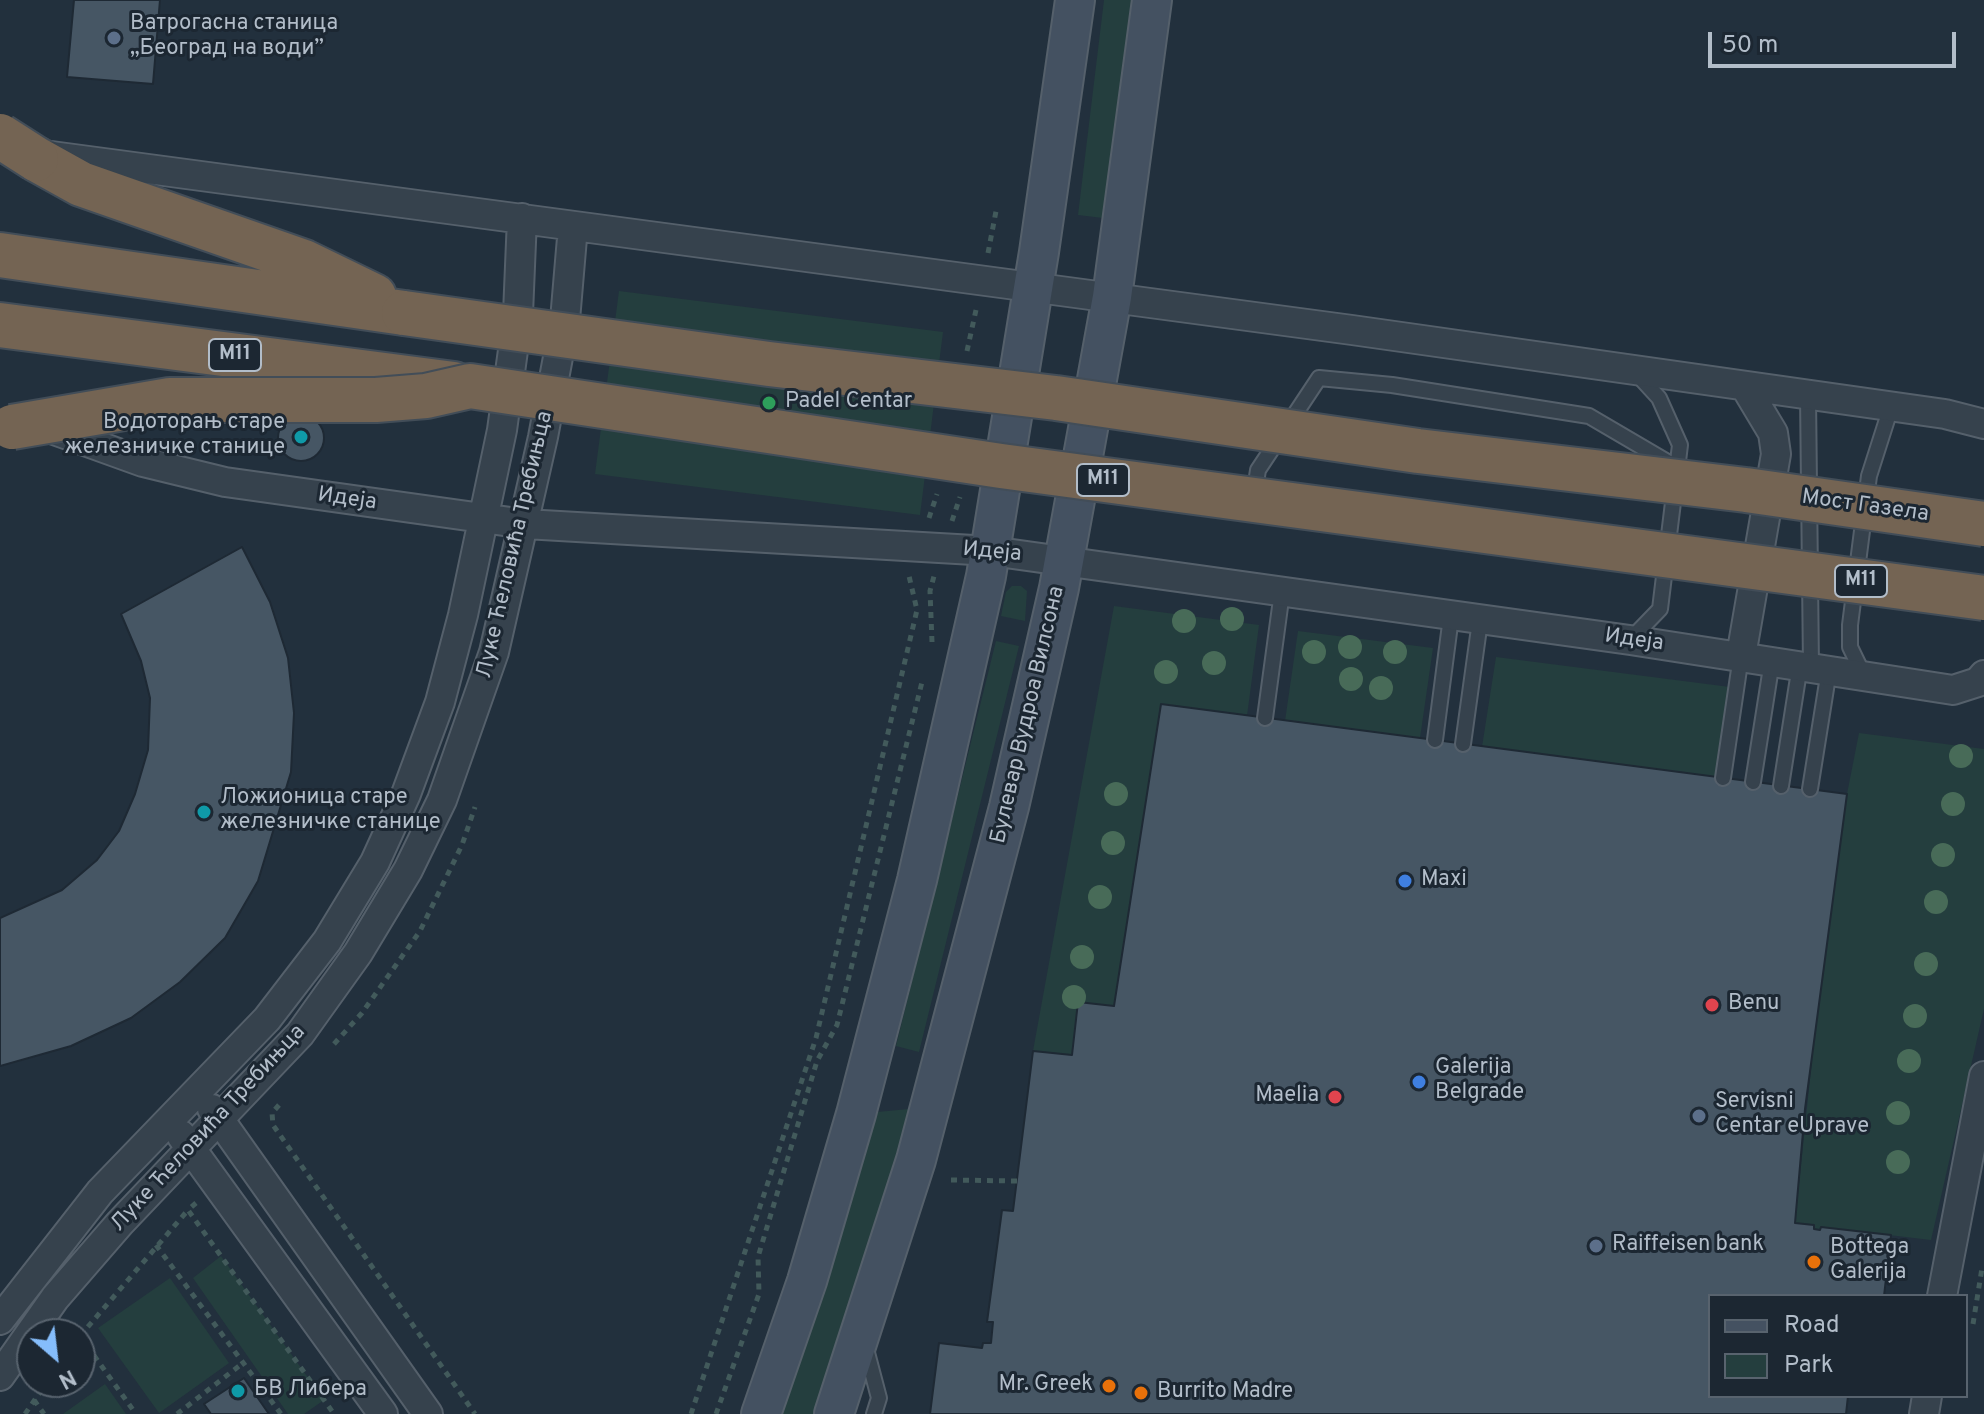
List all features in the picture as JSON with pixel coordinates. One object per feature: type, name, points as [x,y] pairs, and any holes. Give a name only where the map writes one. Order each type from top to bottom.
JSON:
[{"type":"highway","points":[[0,136],[81,184],[304,262],[404,313]]},
{"type":"highway","name":"Мост Газела","points":[[0,255],[769,364],[1102,405],[1418,451],[1746,490],[1984,524]]},
{"type":"highway","name":"M11","points":[[0,325],[470,386],[1001,466],[1984,598]]},
{"type":"highway","points":[[0,430],[70,414],[170,400],[376,400],[426,396],[470,386]]},
{"type":"main road","points":[[761,1414],[807,1281],[856,1114],[917,880],[991,551],[1034,288],[1075,0]]},
{"type":"main road","name":"Булевар Вудроа Вилсона","points":[[834,1414],[863,1334],[916,1160],[1001,836],[1064,561],[1112,297],[1152,0]]},
{"type":"street","points":[[0,150],[1112,297],[1945,414],[1984,424]]},
{"type":"street","name":"Луке Ћеловића Требињца","points":[[0,1320],[100,1192],[199,1092],[276,1008],[327,941],[375,862],[406,794],[440,702],[483,518],[502,430],[518,314],[522,218]]},
{"type":"street","name":"Луке Ћеловића Требињца","points":[[0,1376],[55,1298],[120,1223],[221,1121],[300,1034],[358,953],[408,870],[442,800],[494,652],[525,524],[565,320],[573,226]]},
{"type":"street","points":[[1741,656],[1776,454],[1773,433],[1746,388]]},
{"type":"street","name":"Идеја","points":[[0,412],[143,462],[225,482],[525,524],[991,551],[1741,656],[1953,690],[1982,680]]},
{"type":"street","points":[[1942,1294],[1984,1076]]},
{"type":"street","points":[[199,1092],[428,1414]]},
{"type":"street","points":[[170,1121],[383,1414]]},
{"type":"lane","points":[[1630,640],[1660,609],[1680,445],[1659,398],[1635,371]]},
{"type":"lane","points":[[1251,517],[1258,470],[1319,378],[1392,385],[1589,416],[1679,470]]},
{"type":"lane","points":[[1808,395],[1813,668],[1810,789]]},
{"type":"lane","points":[[1864,676],[1850,647],[1850,625],[1869,476],[1891,407]]},
{"type":"lane","points":[[1004,478],[1207,510]]},
{"type":"lane","points":[[1478,546],[1667,570]]},
{"type":"lane","points":[[1265,718],[1282,592]]},
{"type":"lane","points":[[1435,740],[1451,617]]},
{"type":"lane","points":[[1463,744],[1480,621]]},
{"type":"lane","points":[[1723,778],[1741,656]]},
{"type":"lane","points":[[1753,782],[1772,661]]},
{"type":"lane","points":[[1781,786],[1813,668]]},
{"type":"lane","points":[[863,1334],[879,1398],[874,1414]]},
{"type":"path","points":[[982,282],[997,206]]},
{"type":"path","points":[[929,656],[933,640],[930,591],[962,482]]},
{"type":"path","points":[[691,1414],[816,1038],[917,610],[908,573]]},
{"type":"path","points":[[716,1414],[759,1294],[758,1257],[817,1061],[837,1025],[925,671]]},
{"type":"path","points":[[273,1125],[475,1414]]},
{"type":"path","points":[[951,1180],[1017,1181]]},
{"type":"path","points":[[95,1318],[188,1210]]},
{"type":"path","points":[[156,1245],[281,1414]]},
{"type":"path","points":[[1973,1324],[1982,1268]]},
{"type":"path","points":[[1978,1299],[1984,1303]]},
{"type":"path","points":[[96,1358],[136,1414]]},
{"type":"path","points":[[177,1414],[243,1363]]},
{"type":"path","points":[[25,1414],[34,1400],[44,1414]]},
{"type":"green space","points":[[1104,0],[1137,0],[1111,219],[1078,215]]},
{"type":"green space","name":"Padel Centar","points":[[619,291],[943,332],[920,515],[595,474]]},
{"type":"green space","points":[[1012,586],[1021,586],[1027,591],[1025,621],[1001,616],[1006,592]]},
{"type":"green space","points":[[1114,606],[1259,625],[1247,716],[1161,705],[1114,1006],[1078,1002],[1072,1055],[1033,1051]]},
{"type":"green space","points":[[1298,631],[1433,648],[1420,738],[1285,721]]},
{"type":"green space","points":[[996,641],[1019,646],[919,1052],[896,1046]]},
{"type":"green space","points":[[1496,657],[1730,687],[1716,777],[1482,747]]},
{"type":"green space","points":[[1859,733],[1984,749],[1984,1009],[1931,1240],[1821,1227],[1820,1230],[1814,1229],[1814,1225],[1795,1223],[1815,1031],[1847,794]]},
{"type":"green space","points":[[930,1107],[834,1414],[761,1414],[856,1114]]},
{"type":"green space","points":[[221,1256],[324,1400],[304,1414],[288,1414],[193,1278]]},
{"type":"green space","points":[[170,1278],[229,1363],[159,1413],[98,1328]]},
{"type":"green space","points":[[105,1384],[126,1414],[63,1414],[85,1398],[96,1398],[96,1390]]},
{"type":"building","name":"Ватрогасна станица „Београд на води”","points":[[74,0],[160,0],[153,84],[67,77]]},
{"type":"building","name":"Водоторањ старе железничке станице","points":[[301,415],[317,422],[324,438],[317,454],[301,461],[285,454],[278,438],[285,422]]},
{"type":"building","name":"Ложионица старе железничке станице","points":[[242,547],[270,602],[288,658],[294,713],[291,772],[258,881],[225,938],[180,982],[131,1018],[71,1046],[0,1066],[0,918],[62,890],[97,860],[119,831],[135,794],[148,750],[150,698],[141,661],[121,614]]},
{"type":"building","name":"Galerija Belgrade","points":[[1161,704],[1847,794],[1805,1109],[1795,1223],[1814,1225],[1814,1229],[1820,1230],[1821,1227],[1891,1235],[1884,1294],[1708,1294],[1708,1398],[1848,1398],[1846,1414],[930,1414],[939,1343],[982,1348],[983,1343],[991,1343],[993,1322],[987,1322],[1002,1210],[1013,1211],[1033,1051],[1072,1055],[1078,1002],[1114,1006]]},
{"type":"building","name":"БВ Либера","points":[[244,1378],[269,1414],[211,1414],[204,1404]]},
{"type":"place","name":"Ватрогасна станица „Београд на води”","points":[[114,38]]},
{"type":"place","name":"Padel Centar","points":[[769,403]]},
{"type":"place","name":"Водоторањ старе железничке станице","points":[[301,437]]},
{"type":"place","name":"Ложионица старе железничке станице","points":[[204,812]]},
{"type":"place","name":"Maxi","points":[[1405,881]]},
{"type":"place","name":"Benu","points":[[1712,1005]]},
{"type":"place","name":"Galerija Belgrade","points":[[1419,1082]]},
{"type":"place","name":"Maelia","points":[[1335,1097]]},
{"type":"place","name":"Servisni Centar eUprave","points":[[1699,1116]]},
{"type":"place","name":"Raiffeisen bank","points":[[1596,1246]]},
{"type":"place","name":"Bottega Galerija","points":[[1814,1262]]},
{"type":"place","name":"Mr. Greek","points":[[1109,1386]]},
{"type":"place","name":"БВ Либера","points":[[238,1391]]},
{"type":"place","name":"Burrito Madre","points":[[1141,1393]]}]
